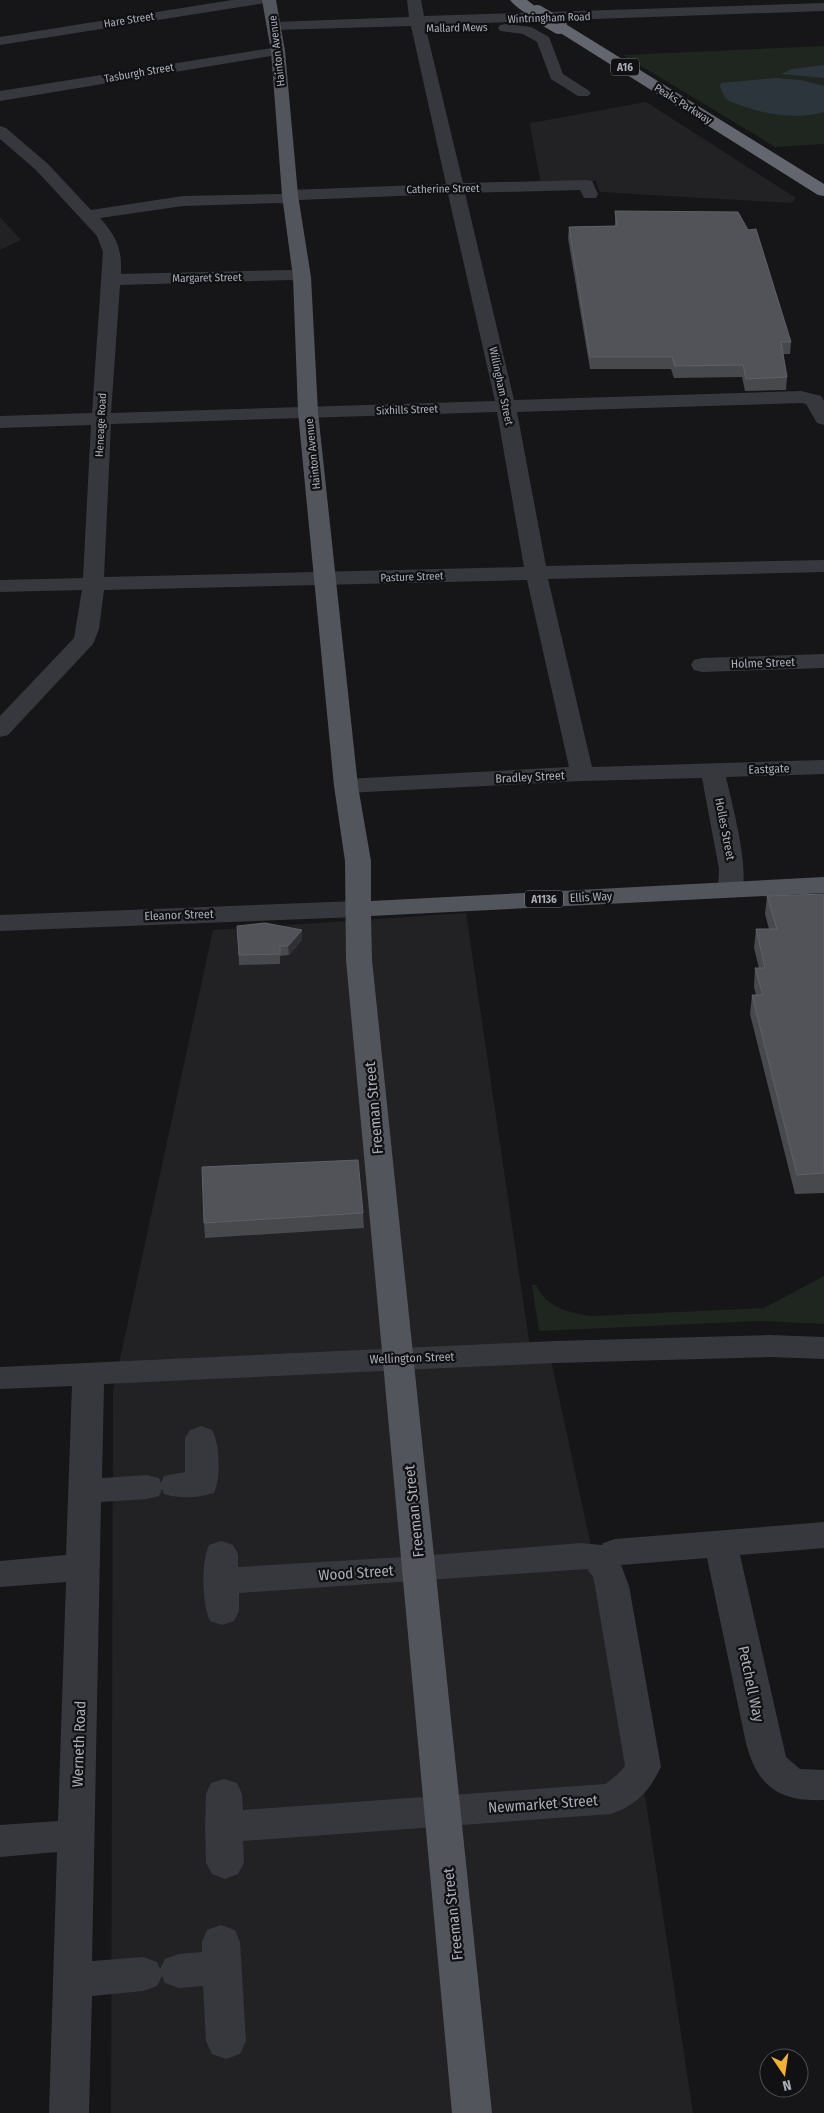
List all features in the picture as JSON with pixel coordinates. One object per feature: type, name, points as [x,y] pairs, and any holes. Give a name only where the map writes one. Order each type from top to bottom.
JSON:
[{"type":"highway","name":"Peaks Parkway","points":[[517,0],[824,191]]},
{"type":"main road","name":"Hainton Avenue","points":[[269,0],[278,51],[290,197],[302,277],[308,412],[346,786],[358,861],[358,909]]},
{"type":"main road","name":"Ellis Way","points":[[358,909],[731,888],[824,885]]},
{"type":"main road","name":"Freeman Street","points":[[358,909],[359,960],[472,2113]]},
{"type":"street","name":"Hare Street","points":[[0,41],[259,0]]},
{"type":"street","name":"Willingham Street","points":[[414,0],[417,26],[506,406],[536,572],[582,774]]},
{"type":"street","points":[[815,0],[824,6]]},
{"type":"street","name":"Wintringham Road","points":[[274,26],[417,26],[824,6]]},
{"type":"street","name":"Mallard Mews","points":[[417,26],[497,27],[533,33],[544,40],[556,76],[583,93]]},
{"type":"street","name":"Tasburgh Street","points":[[0,96],[278,51]]},
{"type":"street","name":"Heneage Road","points":[[0,131],[42,167],[88,215],[105,234],[112,252],[112,280],[93,584],[88,629],[85,639],[0,730]]},
{"type":"street","name":"Catherine Street","points":[[88,215],[183,201],[279,198],[456,188],[586,185],[590,194]]},
{"type":"street","name":"Margaret Street","points":[[112,280],[290,275],[302,277]]},
{"type":"street","name":"Sixhills Street","points":[[0,422],[801,397],[814,400],[824,419]]},
{"type":"street","name":"Pasture Street","points":[[0,586],[824,566]]},
{"type":"street","name":"Holme Street","points":[[702,665],[824,661]]},
{"type":"street","name":"Eastgate","points":[[714,770],[824,767]]},
{"type":"street","name":"Bradley Street","points":[[346,786],[582,774],[714,770]]},
{"type":"street","name":"Holles Street","points":[[714,770],[732,869],[731,888]]},
{"type":"street","name":"Eleanor Street","points":[[0,923],[358,909]]},
{"type":"street","name":"Wellington Street","points":[[0,1378],[398,1358],[718,1346],[824,1348]]},
{"type":"street","name":"Werneth Road","points":[[69,2113],[88,1374]]},
{"type":"street","points":[[85,1491],[182,1488],[201,1438]]},
{"type":"street","points":[[598,1554],[824,1535]]},
{"type":"street","name":"Petchell Way","points":[[721,1544],[764,1743],[771,1765],[786,1779],[801,1786],[824,1786]]},
{"type":"street","name":"Wood Street","points":[[221,1582],[420,1569],[598,1554]]},
{"type":"street","name":"Newmarket Street","points":[[225,1863],[224,1810],[443,1812],[611,1799],[626,1791],[636,1780],[643,1768],[612,1586],[609,1574],[597,1557],[598,1554]]},
{"type":"street","points":[[0,1574],[84,1567]]},
{"type":"street","points":[[0,1840],[75,1835]]},
{"type":"street","points":[[73,1980],[161,1972],[221,1955],[226,2041]]},
{"type":"shaded area","points":[[824,46],[824,144],[775,147],[623,55]]},
{"type":"shaded area","points":[[824,65],[824,78],[781,74],[792,69]]},
{"type":"shaded area","points":[[775,78],[801,80],[824,86],[824,112],[812,115],[788,116],[764,112],[729,101],[724,96],[720,87],[721,83]]},
{"type":"shaded area","points":[[646,102],[796,198],[792,203],[600,192],[596,181],[541,184],[531,123]]},
{"type":"shaded area","points":[[0,217],[21,240],[0,250]]},
{"type":"shaded area","points":[[466,913],[532,1361],[551,1360],[646,1802],[693,2113],[111,2113],[113,1391],[213,930]]},
{"type":"shaded area","points":[[824,1276],[824,1324],[760,1321],[539,1331],[532,1285],[536,1285],[540,1293],[552,1304],[568,1311],[593,1316],[764,1308]]},
{"type":"building","points":[[615,211],[738,212],[748,230],[756,229],[791,342],[781,342],[787,377],[746,379],[743,365],[675,366],[672,357],[590,357],[569,227],[617,226]]},
{"type":"building","points":[[824,894],[824,1173],[797,1175],[752,995],[763,995],[755,968],[765,968],[756,929],[777,929],[767,896]]},
{"type":"building","points":[[265,923],[302,930],[288,946],[280,946],[280,954],[239,955],[237,926]]},
{"type":"building","points":[[358,1160],[363,1213],[204,1223],[202,1167]]}]
